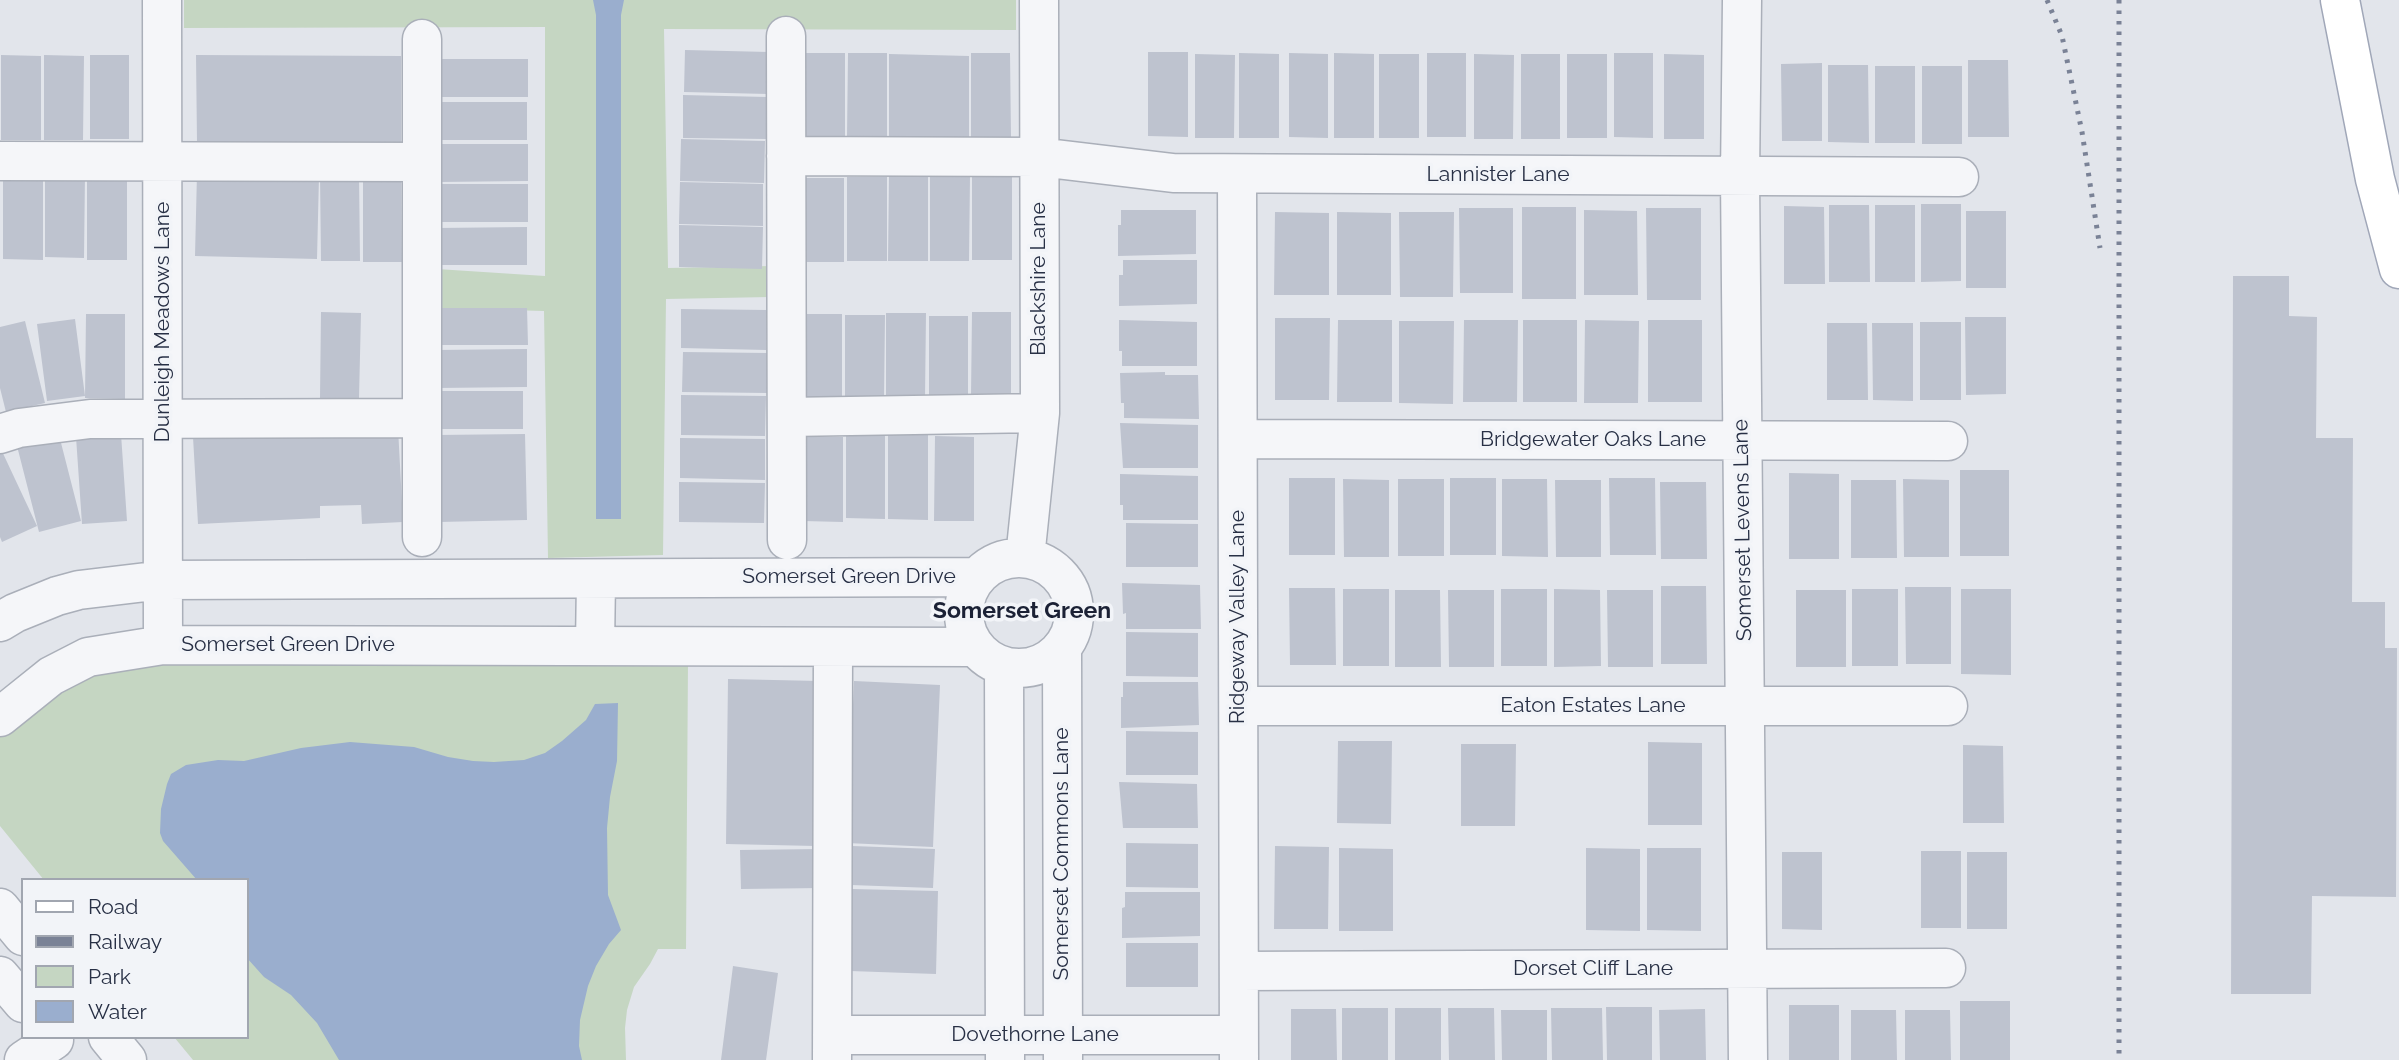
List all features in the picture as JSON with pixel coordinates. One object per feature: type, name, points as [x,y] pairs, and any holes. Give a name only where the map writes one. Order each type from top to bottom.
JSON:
[{"type":"main road","points":[[2340,0],[2375,179],[2399,269]]},
{"type":"street","name":"Blackshire Lane","points":[[1025,558],[1040,413],[1039,0]]},
{"type":"street","name":"Somerset Levens Lane","points":[[1742,0],[1740,177],[1748,1060]]},
{"type":"street","name":"Dunleigh Meadows Lane","points":[[162,10],[163,645]]},
{"type":"street","points":[[786,36],[787,540]]},
{"type":"street","points":[[422,39],[422,537]]},
{"type":"street","name":"Lannister Lane","points":[[786,156],[1039,157],[1173,173],[1959,177]]},
{"type":"street","points":[[0,160],[162,163],[422,162]]},
{"type":"street","name":"Ridgeway Valley Lane","points":[[1237,174],[1238,1047]]},
{"type":"street","points":[[787,417],[1040,413]]},
{"type":"street","points":[[0,433],[90,419],[422,418]]},
{"type":"street","name":"Bridgewater Oaks Lane","points":[[1237,439],[1948,441]]},
{"type":"street","points":[[1025,558],[1048,565],[1060,575],[1069,588],[1074,603],[1074,619],[1062,648],[1051,659],[1036,666],[1020,668],[989,656],[966,630],[963,611],[967,593],[976,577],[987,566],[1002,559],[1025,558]]},
{"type":"street","name":"Somerset Green Drive","points":[[0,622],[25,608],[79,590],[163,580],[976,577]]},
{"type":"street","points":[[595,646],[596,579]]},
{"type":"street","name":"Somerset Green Drive","points":[[0,717],[51,676],[88,657],[163,645],[833,647],[989,656]]},
{"type":"street","points":[[832,1048],[833,647]]},
{"type":"street","name":"Somerset Commons Lane","points":[[1062,648],[1062,1047]]},
{"type":"street","points":[[989,656],[1004,1047]]},
{"type":"street","name":"Eaton Estates Lane","points":[[1238,706],[1948,706]]},
{"type":"street","points":[[0,908],[21,934]]},
{"type":"street","name":"Dorset Cliff Lane","points":[[1239,971],[1946,968]]},
{"type":"street","points":[[0,976],[21,1001]]},
{"type":"street","points":[[110,1039],[127,1060]]},
{"type":"street","name":"Dovethorne Lane","points":[[832,1048],[1238,1047]]},
{"type":"green space","points":[[184,0],[1016,0],[1016,30],[664,29],[668,268],[772,266],[770,297],[666,299],[663,555],[548,558],[544,311],[437,308],[437,269],[545,276],[545,27],[184,28]]},
{"type":"green space","points":[[688,662],[686,949],[658,949],[634,987],[625,1028],[626,1060],[193,1060],[176,1039],[248,1039],[248,878],[42,878],[0,826],[0,736],[48,696],[89,675],[132,663]]},
{"type":"water","points":[[593,0],[624,0],[621,15],[621,519],[596,519],[596,15]]},
{"type":"water","points":[[618,703],[617,761],[607,828],[608,895],[621,930],[596,966],[588,986],[580,1020],[579,1046],[582,1060],[339,1060],[317,1023],[291,995],[264,977],[248,959],[248,878],[195,878],[163,841],[160,833],[161,809],[167,784],[171,774],[186,765],[218,760],[244,761],[301,748],[350,742],[414,747],[473,761],[524,760],[545,753],[562,741],[586,720],[595,704]]},
{"type":"building","points":[[685,50],[769,52],[768,94],[684,92]]},
{"type":"building","points":[[1148,52],[1188,52],[1188,137],[1148,136]]},
{"type":"building","points":[[805,53],[845,53],[845,137],[805,137]]},
{"type":"building","points":[[848,53],[887,53],[887,138],[847,137]]},
{"type":"building","points":[[971,53],[1010,53],[1011,137],[971,137]]},
{"type":"building","points":[[1239,53],[1279,54],[1279,138],[1239,138]]},
{"type":"building","points":[[1289,53],[1328,54],[1328,138],[1289,137]]},
{"type":"building","points":[[1334,53],[1374,54],[1374,138],[1334,138]]},
{"type":"building","points":[[1427,53],[1466,53],[1466,137],[1427,137]]},
{"type":"building","points":[[1614,53],[1653,53],[1653,138],[1614,137]]},
{"type":"building","points":[[889,54],[969,56],[969,140],[889,138]]},
{"type":"building","points":[[1195,54],[1235,55],[1234,138],[1195,138]]},
{"type":"building","points":[[1379,54],[1419,54],[1419,138],[1379,138]]},
{"type":"building","points":[[1474,54],[1514,55],[1513,139],[1474,139]]},
{"type":"building","points":[[1521,54],[1560,54],[1560,139],[1521,139]]},
{"type":"building","points":[[1567,54],[1607,54],[1607,138],[1567,138]]},
{"type":"building","points":[[1664,54],[1704,55],[1704,139],[1664,139]]},
{"type":"building","points":[[1,55],[41,56],[41,140],[1,140]]},
{"type":"building","points":[[44,55],[84,56],[83,140],[44,140]]},
{"type":"building","points":[[90,55],[129,55],[129,139],[90,139]]},
{"type":"building","points":[[196,55],[401,56],[401,142],[197,142]]},
{"type":"building","points":[[438,59],[528,59],[528,97],[438,97]]},
{"type":"building","points":[[1968,60],[2008,60],[2009,137],[1968,137]]},
{"type":"building","points":[[1822,63],[1822,141],[1782,141],[1781,64]]},
{"type":"building","points":[[1828,65],[1868,65],[1869,143],[1828,142]]},
{"type":"building","points":[[1875,66],[1915,66],[1915,143],[1875,143]]},
{"type":"building","points":[[1922,66],[1962,66],[1962,144],[1922,144]]},
{"type":"building","points":[[683,95],[767,97],[766,139],[683,138]]},
{"type":"building","points":[[437,102],[527,102],[527,140],[437,140]]},
{"type":"building","points":[[681,139],[765,141],[764,183],[680,181]]},
{"type":"building","points":[[437,144],[528,144],[528,181],[438,182]]},
{"type":"building","points":[[45,173],[85,173],[84,258],[45,257]]},
{"type":"building","points":[[197,173],[319,176],[317,259],[195,256]]},
{"type":"building","points":[[320,174],[359,174],[360,261],[321,261]]},
{"type":"building","points":[[3,175],[43,175],[43,260],[3,259]]},
{"type":"building","points":[[363,175],[401,175],[402,262],[363,262]]},
{"type":"building","points":[[87,176],[127,176],[127,260],[87,260]]},
{"type":"building","points":[[889,176],[928,177],[928,261],[888,261]]},
{"type":"building","points":[[930,176],[970,176],[969,261],[930,261]]},
{"type":"building","points":[[972,176],[1012,176],[1012,260],[972,260]]},
{"type":"building","points":[[847,177],[887,177],[887,261],[847,261]]},
{"type":"building","points":[[805,178],[844,178],[844,262],[805,262]]},
{"type":"building","points":[[680,182],[763,184],[763,226],[679,224]]},
{"type":"building","points":[[438,184],[528,184],[528,222],[438,222]]},
{"type":"building","points":[[1921,204],[1961,204],[1961,281],[1921,282]]},
{"type":"building","points":[[1829,205],[1869,205],[1870,282],[1829,282]]},
{"type":"building","points":[[1875,205],[1915,205],[1915,282],[1875,282]]},
{"type":"building","points":[[1784,206],[1824,207],[1825,284],[1784,284]]},
{"type":"building","points":[[1522,207],[1576,207],[1576,299],[1522,299]]},
{"type":"building","points":[[1459,208],[1513,208],[1513,293],[1460,293]]},
{"type":"building","points":[[1646,208],[1701,208],[1701,300],[1647,300]]},
{"type":"building","points":[[1121,210],[1196,210],[1196,254],[1118,256]]},
{"type":"building","points":[[1584,210],[1637,211],[1638,295],[1584,295]]},
{"type":"building","points":[[1966,211],[2006,211],[2006,288],[1966,288]]},
{"type":"building","points":[[1275,212],[1329,213],[1329,295],[1274,295]]},
{"type":"building","points":[[1337,212],[1391,213],[1391,295],[1337,295]]},
{"type":"building","points":[[1399,212],[1454,212],[1453,297],[1400,297]]},
{"type":"building","points":[[679,225],[763,227],[762,269],[679,267]]},
{"type":"building","points":[[527,227],[527,265],[437,265],[437,228]]},
{"type":"building","points":[[1123,260],[1197,260],[1197,304],[1119,306],[1119,275],[1123,275]]},
{"type":"building","points":[[2233,276],[2289,276],[2289,316],[2317,317],[2316,438],[2353,438],[2352,602],[2385,602],[2385,648],[2397,648],[2396,897],[2312,896],[2311,994],[2231,994]]},
{"type":"building","points":[[437,308],[527,308],[528,345],[438,345]]},
{"type":"building","points":[[681,309],[767,310],[766,350],[681,348]]},
{"type":"building","points":[[321,312],[361,313],[359,398],[320,398]]},
{"type":"building","points":[[972,312],[1011,312],[1011,396],[971,396]]},
{"type":"building","points":[[886,313],[926,313],[925,398],[886,398]]},
{"type":"building","points":[[86,314],[125,314],[125,399],[85,398]]},
{"type":"building","points":[[803,314],[842,314],[842,398],[803,398]]},
{"type":"building","points":[[845,315],[885,315],[884,399],[845,399]]},
{"type":"building","points":[[929,316],[968,316],[968,400],[929,400]]},
{"type":"building","points":[[1965,317],[2006,317],[2006,394],[1966,395]]},
{"type":"building","points":[[1275,318],[1330,318],[1329,400],[1275,400]]},
{"type":"building","points":[[75,319],[85,396],[47,401],[37,324]]},
{"type":"building","points":[[1119,320],[1197,322],[1197,366],[1122,366]]},
{"type":"building","points":[[1338,320],[1392,320],[1392,402],[1337,402]]},
{"type":"building","points":[[1464,320],[1518,320],[1517,402],[1463,402]]},
{"type":"building","points":[[1523,320],[1577,320],[1577,402],[1523,402]]},
{"type":"building","points":[[1585,320],[1639,321],[1638,403],[1584,403]]},
{"type":"building","points":[[1648,320],[1702,320],[1702,402],[1648,402]]},
{"type":"building","points":[[25,321],[45,403],[6,412],[0,388],[0,327]]},
{"type":"building","points":[[1399,321],[1454,321],[1453,404],[1399,403]]},
{"type":"building","points":[[1920,322],[1961,322],[1961,400],[1920,400]]},
{"type":"building","points":[[1827,323],[1867,323],[1868,400],[1827,400]]},
{"type":"building","points":[[1872,323],[1913,323],[1913,401],[1873,400]]},
{"type":"building","points":[[527,349],[527,387],[437,388],[436,350]]},
{"type":"building","points":[[683,352],[768,353],[767,393],[682,392]]},
{"type":"building","points":[[1165,372],[1165,375],[1198,375],[1199,419],[1124,418],[1120,373]]},
{"type":"building","points":[[440,391],[523,391],[523,429],[440,429]]},
{"type":"building","points":[[681,395],[766,396],[765,436],[681,435]]},
{"type":"building","points":[[1120,423],[1198,425],[1198,468],[1123,468]]},
{"type":"building","points":[[398,428],[403,522],[362,524],[361,505],[320,506],[320,518],[198,524],[193,437]]},
{"type":"building","points":[[121,434],[127,521],[82,524],[76,437]]},
{"type":"building","points":[[525,434],[527,520],[439,522],[437,435]]},
{"type":"building","points":[[846,434],[885,434],[885,519],[846,518]]},
{"type":"building","points":[[59,435],[81,521],[39,532],[17,446]]},
{"type":"building","points":[[888,435],[928,435],[928,520],[888,519]]},
{"type":"building","points":[[935,436],[974,437],[974,521],[934,521]]},
{"type":"building","points":[[803,437],[843,437],[843,522],[803,521]]},
{"type":"building","points":[[680,438],[765,439],[765,480],[680,478]]},
{"type":"building","points":[[0,447],[37,526],[2,542],[0,537]]},
{"type":"building","points":[[1960,470],[2009,470],[2009,556],[1960,556]]},
{"type":"building","points":[[1789,473],[1839,474],[1839,559],[1789,559]]},
{"type":"building","points":[[1120,474],[1198,476],[1198,520],[1123,520]]},
{"type":"building","points":[[1289,478],[1335,478],[1335,555],[1289,555]]},
{"type":"building","points":[[1450,478],[1496,478],[1496,555],[1450,555]]},
{"type":"building","points":[[1609,478],[1655,478],[1656,555],[1610,555]]},
{"type":"building","points":[[1343,479],[1389,480],[1389,557],[1344,557]]},
{"type":"building","points":[[1398,479],[1444,479],[1444,556],[1398,556]]},
{"type":"building","points":[[1502,479],[1547,479],[1548,557],[1502,556]]},
{"type":"building","points":[[1903,479],[1949,480],[1949,557],[1904,557]]},
{"type":"building","points":[[1555,480],[1601,480],[1601,557],[1556,557]]},
{"type":"building","points":[[1851,480],[1896,480],[1897,558],[1851,558]]},
{"type":"building","points":[[679,482],[765,483],[764,523],[679,522]]},
{"type":"building","points":[[1660,482],[1706,482],[1707,559],[1661,559]]},
{"type":"building","points":[[1126,523],[1198,524],[1198,567],[1126,567]]},
{"type":"building","points":[[1122,583],[1200,585],[1201,629],[1126,629]]},
{"type":"building","points":[[1661,586],[1706,586],[1707,664],[1661,664]]},
{"type":"building","points":[[1905,587],[1951,587],[1951,664],[1906,664]]},
{"type":"building","points":[[1289,588],[1335,588],[1336,665],[1290,665]]},
{"type":"building","points":[[1343,589],[1389,589],[1389,666],[1343,666]]},
{"type":"building","points":[[1501,589],[1547,589],[1547,666],[1501,666]]},
{"type":"building","points":[[1554,589],[1600,590],[1601,666],[1554,667]]},
{"type":"building","points":[[1852,589],[1898,589],[1898,666],[1852,666]]},
{"type":"building","points":[[1961,589],[2011,589],[2011,675],[1961,674]]},
{"type":"building","points":[[1395,590],[1440,590],[1441,667],[1395,667]]},
{"type":"building","points":[[1448,590],[1494,590],[1494,667],[1449,667]]},
{"type":"building","points":[[1607,590],[1653,590],[1653,667],[1608,667]]},
{"type":"building","points":[[1796,590],[1846,590],[1846,667],[1796,667]]},
{"type":"building","points":[[1126,632],[1198,633],[1198,677],[1126,676]]},
{"type":"building","points":[[728,679],[819,681],[816,846],[726,844]]},
{"type":"building","points":[[854,681],[940,685],[933,847],[847,843]]},
{"type":"building","points":[[1123,682],[1198,682],[1199,725],[1121,728]]},
{"type":"building","points":[[1126,731],[1198,732],[1198,775],[1126,775]]},
{"type":"building","points":[[1338,741],[1392,741],[1391,824],[1337,823]]},
{"type":"building","points":[[1648,742],[1702,743],[1702,825],[1648,825]]},
{"type":"building","points":[[1461,744],[1516,744],[1515,826],[1461,826]]},
{"type":"building","points":[[1963,745],[2003,746],[2004,823],[1963,823]]},
{"type":"building","points":[[1119,782],[1197,784],[1198,828],[1123,828]]},
{"type":"building","points":[[1126,843],[1198,844],[1198,888],[1126,887]]},
{"type":"building","points":[[852,846],[935,849],[933,888],[851,885]]},
{"type":"building","points":[[1275,846],[1329,847],[1328,929],[1274,929]]},
{"type":"building","points":[[1339,848],[1393,849],[1393,931],[1339,931]]},
{"type":"building","points":[[1586,848],[1640,849],[1640,931],[1586,930]]},
{"type":"building","points":[[1647,848],[1701,848],[1701,931],[1647,930]]},
{"type":"building","points":[[820,849],[821,888],[741,889],[740,850]]},
{"type":"building","points":[[1921,851],[1961,851],[1961,928],[1921,928]]},
{"type":"building","points":[[1782,852],[1822,852],[1822,930],[1782,929]]},
{"type":"building","points":[[1967,852],[2007,852],[2007,929],[1967,929]]},
{"type":"building","points":[[852,889],[938,891],[936,974],[850,971]]},
{"type":"building","points":[[1125,892],[1200,892],[1200,936],[1122,938]]},
{"type":"building","points":[[1126,943],[1198,943],[1198,987],[1126,987]]},
{"type":"building","points":[[733,966],[778,973],[766,1060],[721,1060]]},
{"type":"building","points":[[1960,1001],[2010,1001],[2010,1060],[1960,1060]]},
{"type":"building","points":[[1789,1005],[1839,1005],[1839,1060],[1789,1060]]},
{"type":"building","points":[[1606,1007],[1652,1007],[1652,1060],[1607,1060]]},
{"type":"building","points":[[1342,1008],[1388,1008],[1388,1060],[1342,1060]]},
{"type":"building","points":[[1395,1008],[1441,1008],[1441,1060],[1395,1060]]},
{"type":"building","points":[[1448,1008],[1494,1008],[1495,1060],[1449,1060]]},
{"type":"building","points":[[1551,1008],[1602,1008],[1603,1060],[1552,1060]]},
{"type":"building","points":[[1291,1009],[1336,1009],[1337,1060],[1291,1060]]},
{"type":"building","points":[[1705,1009],[1706,1060],[1660,1060],[1659,1010]]},
{"type":"building","points":[[1501,1010],[1547,1010],[1547,1060],[1502,1060]]},
{"type":"building","points":[[1851,1010],[1896,1010],[1897,1060],[1851,1060]]},
{"type":"building","points":[[1905,1010],[1950,1010],[1951,1060],[1905,1060]]},
{"type":"railway","points":[[2047,0],[2062,36],[2082,132],[2100,248]]},
{"type":"railway","points":[[2119,0],[2119,1060]]},
{"type":"district","name":"Somerset Green","points":[[1022,611]]}]
